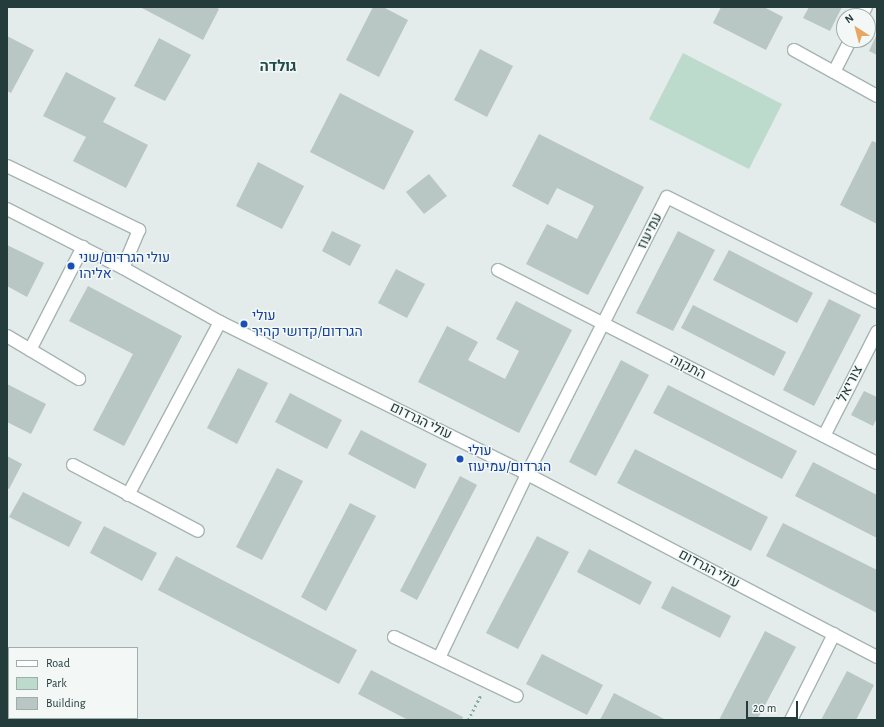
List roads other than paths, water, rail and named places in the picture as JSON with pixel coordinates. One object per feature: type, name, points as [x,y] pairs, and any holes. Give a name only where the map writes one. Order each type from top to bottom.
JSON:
[{"type":"street","points":[[834,72],[846,48]]},
{"type":"street","points":[[794,50],[877,96]]},
{"type":"street","points":[[7,166],[139,230],[123,268]]},
{"type":"street","name":"עמיעוז","points":[[439,658],[527,474],[667,197],[877,302]]},
{"type":"street","name":"עולי הגרדום","points":[[7,209],[123,268],[220,322],[527,474],[877,657]]},
{"type":"street","points":[[30,350],[82,247]]},
{"type":"street","name":"התקוה","points":[[498,270],[877,463]]},
{"type":"street","points":[[128,495],[220,322]]},
{"type":"street","name":"צוריאל","points":[[824,436],[877,332]]},
{"type":"street","points":[[7,336],[79,379]]},
{"type":"street","points":[[73,465],[198,531]]},
{"type":"street","points":[[790,720],[834,634]]},
{"type":"street","points":[[394,637],[516,696]]},
{"type":"place","name":"עולי הגרדום/שני אליהו","points":[[71,266]]},
{"type":"place","name":"עולי הגרדום/קדושי קהיר","points":[[244,324]]},
{"type":"place","name":"עולי הגרדום/עמיעוז","points":[[460,459]]},
{"type":"district","name":"גולדה","points":[[278,67]]}]
